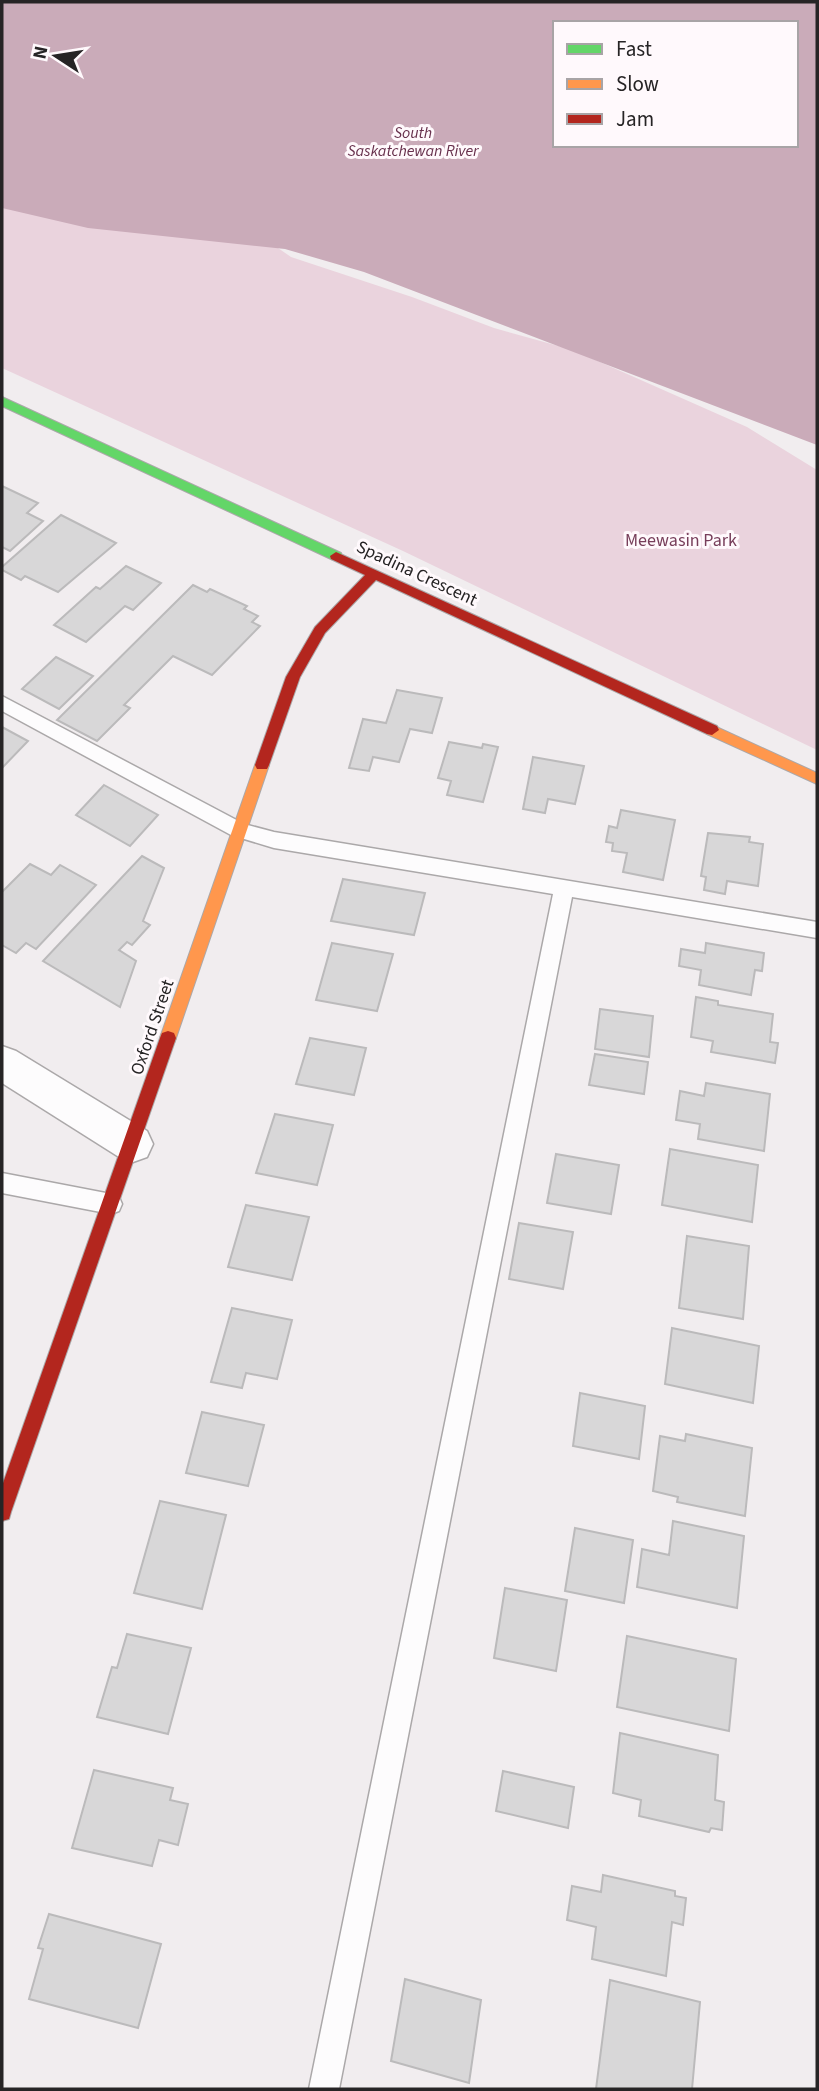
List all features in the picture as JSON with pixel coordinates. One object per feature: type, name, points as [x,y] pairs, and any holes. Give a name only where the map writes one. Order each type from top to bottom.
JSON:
[{"type":"street","name":"Spadina Crescent","points":[[2,401],[817,779]]},
{"type":"street","name":"Oxford Street","points":[[2,1512],[133,1144],[238,830],[293,677],[320,630],[374,574]]},
{"type":"street","points":[[2,1063],[133,1144]]},
{"type":"lane","points":[[2,703],[238,830],[274,840],[817,930]]},
{"type":"lane","points":[[324,2089],[564,887]]},
{"type":"lane","points":[[2,1183],[111,1204]]},
{"type":"green space","name":"Meewasin Park","points":[[2,182],[265,239],[291,257],[412,297],[494,328],[573,350],[747,427],[817,470],[817,750],[403,551],[2,368]]},
{"type":"water","name":"South Saskatchewan River","points":[[2,2],[817,2],[817,445],[364,272],[285,249],[88,228],[2,208]]},
{"type":"building","points":[[2,486],[38,503],[27,513],[43,521],[10,551],[2,547]]},
{"type":"building","points":[[61,515],[116,543],[58,592],[25,576],[21,580],[2,570],[2,567]]},
{"type":"building","points":[[126,566],[161,583],[133,610],[125,606],[86,642],[54,625],[96,587],[100,589]]},
{"type":"building","points":[[193,585],[207,592],[210,589],[247,606],[244,609],[258,616],[252,622],[260,626],[212,675],[173,656],[124,705],[130,708],[97,741],[57,720]]},
{"type":"building","points":[[56,657],[93,676],[59,709],[22,689]]},
{"type":"building","points":[[397,690],[442,698],[432,733],[410,729],[399,762],[373,757],[369,771],[349,768],[363,719],[386,723]]},
{"type":"building","points":[[2,727],[28,741],[2,768]]},
{"type":"building","points":[[449,742],[482,748],[483,744],[498,747],[483,802],[447,795],[451,781],[438,778]]},
{"type":"building","points":[[533,757],[584,766],[575,804],[548,799],[545,813],[523,809]]},
{"type":"building","points":[[104,785],[158,815],[130,846],[76,815]]},
{"type":"building","points":[[621,810],[675,820],[663,880],[623,872],[627,853],[612,851],[613,843],[606,842],[609,826],[617,828]]},
{"type":"building","points":[[708,833],[750,837],[749,842],[763,844],[758,886],[727,881],[725,894],[704,890],[706,877],[701,876]]},
{"type":"building","points":[[142,856],[164,868],[143,921],[150,925],[132,945],[127,942],[119,950],[136,961],[120,1007],[43,961]]},
{"type":"building","points":[[30,864],[51,875],[60,865],[96,885],[36,949],[26,943],[16,953],[2,945],[2,892]]},
{"type":"building","points":[[343,879],[425,893],[414,935],[331,921]]},
{"type":"building","points":[[332,943],[393,954],[377,1011],[316,1000]]},
{"type":"building","points":[[706,943],[764,953],[762,971],[755,970],[751,995],[699,985],[701,970],[679,966],[681,949],[705,953]]},
{"type":"building","points":[[696,997],[718,1001],[718,1005],[773,1014],[770,1042],[778,1043],[775,1063],[711,1052],[713,1041],[691,1037]]},
{"type":"building","points":[[600,1009],[653,1016],[649,1057],[595,1049]]},
{"type":"building","points":[[310,1038],[366,1048],[354,1095],[296,1084]]},
{"type":"building","points":[[595,1054],[648,1062],[644,1094],[589,1085]]},
{"type":"building","points":[[706,1083],[770,1094],[764,1151],[698,1139],[700,1124],[676,1120],[680,1091],[704,1096]]},
{"type":"building","points":[[275,1114],[333,1125],[317,1185],[256,1173]]},
{"type":"building","points":[[670,1149],[758,1165],[752,1222],[662,1205]]},
{"type":"building","points":[[556,1154],[619,1165],[611,1214],[547,1203]]},
{"type":"building","points":[[246,1205],[309,1217],[292,1280],[228,1267]]},
{"type":"building","points":[[519,1223],[573,1232],[563,1289],[509,1279]]},
{"type":"building","points":[[687,1236],[749,1246],[743,1319],[679,1308]]},
{"type":"building","points":[[232,1308],[292,1320],[277,1379],[246,1373],[242,1388],[211,1382]]},
{"type":"building","points":[[672,1328],[759,1346],[753,1403],[665,1384]]},
{"type":"building","points":[[580,1393],[645,1406],[639,1459],[573,1446]]},
{"type":"building","points":[[202,1412],[264,1425],[248,1486],[186,1473]]},
{"type":"building","points":[[686,1434],[752,1448],[745,1516],[677,1502],[678,1497],[653,1491],[660,1436],[685,1441]]},
{"type":"building","points":[[160,1501],[226,1515],[202,1609],[134,1593]]},
{"type":"building","points":[[673,1521],[744,1536],[737,1608],[637,1587],[642,1549],[669,1555]]},
{"type":"building","points":[[575,1528],[633,1540],[624,1603],[565,1591]]},
{"type":"building","points":[[505,1588],[567,1600],[556,1671],[494,1658]]},
{"type":"building","points":[[127,1634],[191,1648],[168,1734],[97,1717],[112,1667],[117,1668]]},
{"type":"building","points":[[627,1636],[736,1659],[729,1731],[617,1707]]},
{"type":"building","points":[[620,1733],[718,1755],[715,1800],[724,1802],[722,1830],[711,1828],[709,1832],[639,1816],[641,1800],[613,1793]]},
{"type":"building","points":[[94,1770],[173,1788],[170,1800],[188,1804],[178,1845],[159,1840],[152,1866],[72,1848]]},
{"type":"building","points":[[503,1771],[574,1787],[568,1828],[496,1811]]},
{"type":"building","points":[[603,1875],[675,1891],[675,1896],[686,1898],[683,1925],[672,1922],[666,1976],[592,1959],[596,1927],[567,1920],[572,1886],[601,1892]]},
{"type":"building","points":[[49,1914],[161,1944],[138,2028],[29,1999],[43,1949],[38,1948]]},
{"type":"building","points":[[405,1979],[481,2000],[469,2083],[391,2061]]},
{"type":"building","points":[[610,1980],[700,2002],[692,2089],[596,2089]]},
{"type":"traffic: fast","points":[[2,401],[336,556]]},
{"type":"traffic: slow","points":[[712,730],[817,779]]},
{"type":"traffic: slow","points":[[168,1038],[262,765]]},
{"type":"traffic: jam","points":[[336,556],[712,730]]},
{"type":"traffic: jam","points":[[262,765],[293,677],[320,630],[374,574]]},
{"type":"traffic: jam","points":[[2,1512],[168,1038]]}]
